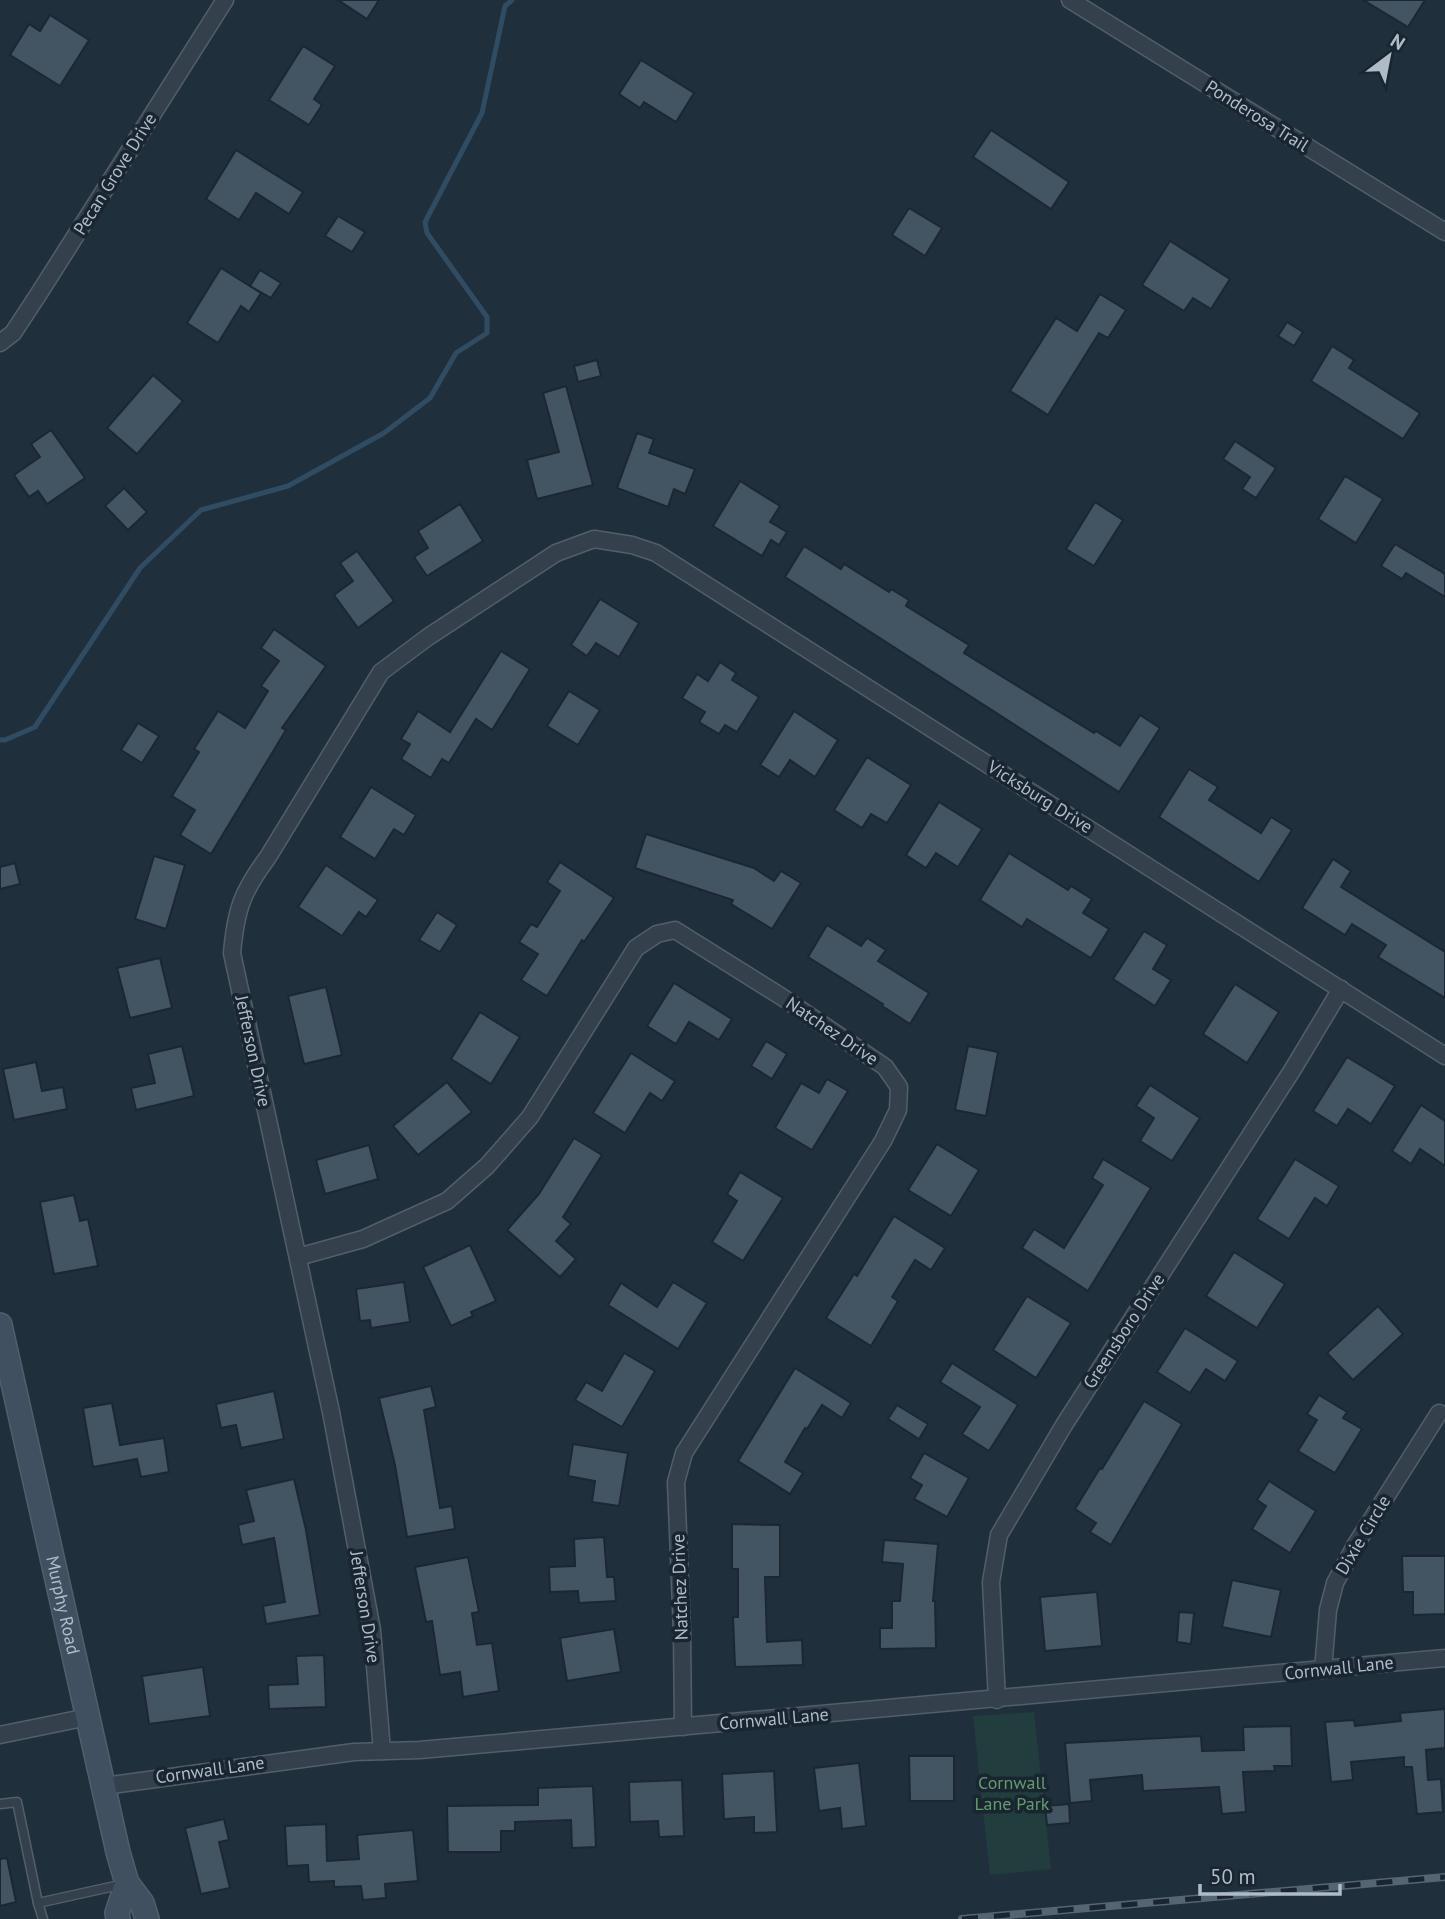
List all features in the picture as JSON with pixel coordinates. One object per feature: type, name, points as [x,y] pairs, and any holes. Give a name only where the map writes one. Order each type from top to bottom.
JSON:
[{"type":"main road","name":"Murphy Road","points":[[0,1325],[127,1883],[142,1902],[147,1919]]},
{"type":"main road","name":"Murphy Road","points":[[118,1919],[117,1913],[127,1883]]},
{"type":"street","name":"Pecan Grove Drive","points":[[0,343],[13,333],[38,295],[225,0]]},
{"type":"street","name":"Ponderosa Trail","points":[[1070,0],[1445,232]]},
{"type":"street","name":"Jefferson Drive","points":[[382,1751],[372,1630],[331,1412],[232,953],[236,915],[248,883],[274,846],[381,672],[428,637],[556,553],[594,539],[632,545]]},
{"type":"street","name":"Vicksburg Drive","points":[[632,545],[656,553],[1445,1056]]},
{"type":"street","name":"Natchez Drive","points":[[298,1257],[363,1240],[447,1201],[487,1167],[530,1117],[636,948],[657,934],[675,930],[782,997],[885,1067],[899,1087],[898,1110],[883,1141],[684,1453],[676,1482],[683,1727]]},
{"type":"street","name":"Greensboro Drive","points":[[996,1700],[991,1582],[999,1535],[1064,1425],[1293,1069],[1341,989]]},
{"type":"street","name":"Dixie Circle","points":[[1323,1670],[1328,1610],[1335,1583],[1356,1544],[1438,1413]]},
{"type":"street","name":"Cornwall Lane","points":[[104,1786],[271,1761],[354,1752],[420,1751],[1445,1658]]},
{"type":"street","points":[[0,1735],[88,1717]]},
{"type":"lane","points":[[0,1804],[17,1802],[43,1919]]},
{"type":"lane","points":[[38,1903],[127,1883]]},
{"type":"green space","name":"Cornwall Lane Park","points":[[1034,1712],[1051,1869],[990,1875],[973,1716]]},
{"type":"building","points":[[338,0],[379,0],[367,19]]},
{"type":"building","points":[[1363,0],[1425,0],[1408,27]]},
{"type":"building","points":[[50,15],[89,40],[60,86],[10,55],[29,24],[40,31]]},
{"type":"building","points":[[303,46],[335,66],[314,99],[322,105],[309,125],[269,100]]},
{"type":"building","points":[[641,60],[694,93],[676,122],[644,102],[640,108],[619,94]]},
{"type":"building","points":[[991,130],[1069,182],[1051,209],[973,157]]},
{"type":"building","points":[[236,150],[303,192],[289,214],[256,193],[239,220],[206,199]]},
{"type":"building","points":[[909,208],[942,228],[925,256],[892,235]]},
{"type":"building","points":[[338,216],[365,232],[352,252],[325,236]]},
{"type":"building","points":[[1170,241],[1230,279],[1211,309],[1193,298],[1184,311],[1142,285]]},
{"type":"building","points":[[221,268],[261,293],[249,312],[241,306],[218,343],[187,323]]},
{"type":"building","points":[[260,270],[281,283],[271,298],[250,286]]},
{"type":"building","points":[[1100,294],[1126,310],[1108,338],[1099,333],[1048,415],[1010,391],[1056,318],[1077,331]]},
{"type":"building","points":[[1287,322],[1303,332],[1294,346],[1278,336]]},
{"type":"building","points":[[1332,346],[1354,360],[1349,368],[1420,413],[1403,439],[1311,381]]},
{"type":"building","points":[[597,360],[601,376],[578,382],[574,366]]},
{"type":"building","points":[[153,375],[183,401],[137,454],[107,428]]},
{"type":"building","points":[[566,386],[593,485],[537,499],[527,460],[559,452],[543,393]]},
{"type":"building","points":[[51,430],[85,478],[47,504],[38,491],[29,497],[14,475],[40,457],[31,444]]},
{"type":"building","points":[[637,433],[654,439],[649,453],[695,469],[685,494],[674,489],[668,507],[617,488]]},
{"type":"building","points":[[1235,441],[1276,468],[1256,498],[1242,489],[1250,477],[1223,459]]},
{"type":"building","points":[[1345,476],[1383,499],[1356,543],[1318,519]]},
{"type":"building","points":[[740,481],[780,506],[770,522],[787,532],[779,545],[771,540],[762,556],[713,526]]},
{"type":"building","points":[[124,488],[147,512],[128,530],[105,506]]},
{"type":"building","points":[[1095,502],[1123,520],[1094,566],[1066,549]]},
{"type":"building","points":[[460,504],[483,541],[427,576],[414,557],[428,548],[418,531]]},
{"type":"building","points":[[1395,544],[1445,574],[1445,597],[1406,573],[1402,579],[1381,566]]},
{"type":"building","points":[[804,546],[841,569],[844,564],[889,592],[891,589],[909,600],[906,606],[969,645],[964,653],[1094,733],[1096,731],[1120,746],[1140,715],[1160,728],[1119,792],[785,577]]},
{"type":"building","points":[[357,551],[394,601],[358,628],[334,595],[353,581],[340,563]]},
{"type":"building","points":[[600,599],[639,623],[619,657],[596,643],[587,656],[571,645]]},
{"type":"building","points":[[274,629],[326,666],[282,728],[286,730],[211,854],[180,835],[195,810],[172,796],[199,752],[194,749],[218,711],[245,728],[268,691],[261,686],[279,661],[261,648]]},
{"type":"building","points":[[501,651],[530,669],[492,730],[476,719],[449,763],[442,759],[431,778],[401,759],[410,744],[401,739],[418,711],[450,732]]},
{"type":"building","points":[[720,662],[736,673],[732,680],[759,697],[737,732],[725,725],[719,734],[699,722],[705,712],[682,698],[697,674],[708,681]]},
{"type":"building","points":[[569,691],[600,710],[578,745],[547,726]]},
{"type":"building","points":[[794,711],[838,740],[815,777],[790,760],[779,777],[760,765]]},
{"type":"building","points":[[138,723],[159,736],[142,763],[121,750]]},
{"type":"building","points":[[867,757],[911,785],[887,823],[871,814],[862,828],[834,810]]},
{"type":"building","points":[[1189,769],[1218,787],[1209,800],[1261,833],[1271,817],[1292,830],[1259,882],[1159,817]]},
{"type":"building","points":[[371,787],[416,815],[404,835],[394,829],[375,859],[340,837]]},
{"type":"building","points":[[939,802],[982,829],[958,867],[936,853],[926,868],[906,855]]},
{"type":"building","points":[[646,834],[754,868],[774,881],[781,871],[801,883],[772,929],[731,904],[733,900],[635,868]]},
{"type":"building","points":[[1009,853],[1068,890],[1071,886],[1092,899],[1083,913],[1109,929],[1091,958],[1027,919],[1022,927],[980,900]]},
{"type":"building","points":[[154,856],[185,865],[166,929],[135,919]]},
{"type":"building","points":[[1333,859],[1351,871],[1341,887],[1445,952],[1445,998],[1378,957],[1386,945],[1352,924],[1345,935],[1302,908]]},
{"type":"building","points":[[560,862],[614,898],[584,942],[582,940],[547,996],[521,980],[538,954],[519,942],[531,924],[537,927],[560,891],[547,882]]},
{"type":"building","points":[[15,863],[20,884],[0,889],[0,867]]},
{"type":"building","points":[[326,865],[378,900],[366,917],[359,912],[342,936],[298,907]]},
{"type":"building","points":[[437,912],[457,925],[440,952],[419,940]]},
{"type":"building","points":[[827,925],[861,946],[867,938],[886,950],[878,961],[929,993],[910,1024],[808,957]]},
{"type":"building","points":[[1144,931],[1167,945],[1153,969],[1171,980],[1155,1006],[1113,979]]},
{"type":"building","points":[[160,958],[172,1008],[130,1018],[117,968]]},
{"type":"building","points":[[674,983],[732,1019],[719,1040],[689,1022],[676,1044],[647,1026]]},
{"type":"building","points":[[1235,984],[1279,1012],[1247,1063],[1203,1034]]},
{"type":"building","points":[[326,987],[342,1055],[304,1064],[288,996]]},
{"type":"building","points":[[480,1012],[520,1037],[491,1084],[451,1059]]},
{"type":"building","points":[[766,1041],[787,1054],[772,1079],[751,1066]]},
{"type":"building","points":[[182,1046],[194,1096],[136,1110],[131,1088],[155,1083],[148,1054]]},
{"type":"building","points":[[968,1046],[998,1052],[986,1116],[955,1110]]},
{"type":"building","points":[[631,1053],[675,1081],[662,1101],[650,1093],[625,1133],[593,1113]]},
{"type":"building","points":[[1347,1057],[1395,1086],[1371,1124],[1348,1109],[1337,1126],[1313,1111]]},
{"type":"building","points":[[36,1062],[42,1091],[63,1087],[67,1109],[14,1120],[3,1069]]},
{"type":"building","points":[[827,1079],[848,1091],[812,1150],[775,1128],[801,1083],[819,1093]]},
{"type":"building","points":[[447,1082],[472,1112],[418,1155],[393,1126]]},
{"type":"building","points":[[1150,1085],[1200,1118],[1172,1161],[1140,1141],[1154,1118],[1136,1106]]},
{"type":"building","points":[[1421,1105],[1445,1121],[1445,1166],[1420,1149],[1411,1164],[1392,1151]]},
{"type":"building","points":[[574,1138],[602,1155],[563,1217],[571,1224],[556,1241],[576,1259],[560,1277],[507,1230],[539,1194]]},
{"type":"building","points":[[937,1144],[979,1170],[951,1216],[908,1190]]},
{"type":"building","points":[[369,1145],[378,1179],[325,1194],[316,1160]]},
{"type":"building","points":[[1103,1159],[1151,1188],[1088,1291],[1022,1248],[1034,1229],[1064,1248],[1103,1185],[1092,1178]]},
{"type":"building","points":[[1295,1159],[1339,1186],[1327,1206],[1315,1198],[1289,1239],[1257,1219]]},
{"type":"building","points":[[740,1172],[783,1198],[743,1261],[712,1242],[737,1201],[727,1194]]},
{"type":"building","points":[[74,1195],[80,1221],[88,1219],[98,1266],[54,1274],[40,1202]]},
{"type":"building","points":[[894,1216],[945,1248],[931,1270],[915,1260],[892,1297],[898,1301],[871,1346],[826,1318],[854,1274],[857,1276]]},
{"type":"building","points":[[470,1245],[496,1301],[471,1312],[473,1316],[451,1326],[423,1267]]},
{"type":"building","points":[[1234,1252],[1285,1284],[1257,1328],[1206,1296]]},
{"type":"building","points":[[404,1282],[410,1322],[371,1328],[370,1320],[360,1321],[356,1289]]},
{"type":"building","points":[[673,1282],[707,1303],[678,1349],[608,1305],[621,1283],[657,1307]]},
{"type":"building","points":[[1027,1296],[1071,1323],[1036,1378],[993,1350]]},
{"type":"building","points":[[1378,1306],[1403,1334],[1353,1380],[1327,1353]]},
{"type":"building","points":[[1185,1328],[1238,1361],[1225,1381],[1206,1369],[1190,1393],[1157,1372]]},
{"type":"building","points":[[624,1353],[655,1371],[622,1427],[575,1400],[586,1382],[602,1391]]},
{"type":"building","points":[[952,1363],[1018,1405],[989,1451],[962,1434],[980,1407],[940,1382]]},
{"type":"building","points":[[795,1368],[851,1403],[842,1418],[822,1405],[807,1429],[805,1428],[785,1462],[803,1473],[790,1494],[738,1461]]},
{"type":"building","points":[[431,1386],[436,1407],[424,1410],[440,1508],[452,1506],[455,1529],[407,1537],[395,1465],[379,1398]]},
{"type":"building","points":[[274,1391],[284,1439],[241,1448],[236,1425],[221,1428],[216,1404]]},
{"type":"building","points":[[1319,1395],[1347,1412],[1343,1418],[1362,1429],[1335,1473],[1298,1451],[1317,1420],[1307,1414]]},
{"type":"building","points":[[1144,1401],[1182,1424],[1111,1545],[1090,1532],[1096,1523],[1075,1509]]},
{"type":"building","points":[[112,1403],[120,1445],[164,1438],[169,1472],[141,1477],[137,1459],[93,1467],[83,1408]]},
{"type":"building","points":[[897,1405],[928,1424],[919,1439],[888,1419]]},
{"type":"building","points":[[573,1444],[628,1453],[619,1506],[592,1502],[595,1481],[568,1476]]},
{"type":"building","points":[[924,1453],[969,1478],[947,1517],[914,1499],[922,1485],[910,1478]]},
{"type":"building","points":[[294,1479],[306,1530],[320,1615],[266,1624],[263,1606],[285,1602],[274,1538],[242,1545],[238,1525],[254,1521],[246,1490]]},
{"type":"building","points":[[1269,1481],[1316,1511],[1290,1553],[1252,1529],[1266,1506],[1257,1500]]},
{"type":"building","points":[[732,1524],[780,1525],[780,1577],[765,1577],[767,1642],[802,1640],[803,1665],[735,1667],[733,1617],[738,1617],[738,1569],[732,1569]]},
{"type":"building","points":[[604,1537],[607,1577],[614,1577],[616,1601],[579,1603],[578,1591],[550,1592],[549,1567],[575,1566],[574,1539]]},
{"type":"building","points":[[884,1540],[938,1544],[933,1601],[936,1648],[880,1649],[880,1628],[892,1628],[892,1601],[900,1601],[903,1564],[882,1562]]},
{"type":"building","points":[[1402,1556],[1445,1556],[1445,1614],[1413,1615],[1413,1592],[1403,1592]]},
{"type":"building","points":[[468,1557],[479,1612],[472,1613],[477,1645],[492,1643],[499,1691],[463,1697],[460,1672],[440,1675],[432,1621],[426,1622],[415,1567]]},
{"type":"building","points":[[1232,1580],[1281,1590],[1271,1637],[1222,1627]]},
{"type":"building","points":[[1097,1592],[1102,1646],[1045,1651],[1040,1597]]},
{"type":"building","points":[[1179,1612],[1194,1613],[1191,1644],[1177,1642]]},
{"type":"building","points":[[614,1629],[621,1672],[567,1681],[560,1638]]},
{"type":"building","points":[[324,1655],[326,1707],[269,1709],[268,1685],[298,1684],[296,1656]]},
{"type":"building","points":[[203,1667],[210,1716],[149,1724],[142,1676]]},
{"type":"building","points":[[1445,1709],[1445,1748],[1426,1750],[1428,1780],[1441,1779],[1443,1812],[1417,1814],[1412,1767],[1404,1767],[1404,1757],[1351,1762],[1353,1780],[1331,1782],[1325,1722],[1354,1720],[1355,1726],[1401,1721],[1400,1713]]},
{"type":"building","points":[[1291,1726],[1292,1766],[1274,1766],[1275,1771],[1243,1772],[1246,1812],[1222,1814],[1219,1787],[1143,1791],[1142,1775],[1090,1780],[1092,1801],[1070,1803],[1065,1743],[1201,1736],[1202,1751],[1244,1750],[1243,1727]]},
{"type":"building","points":[[909,1756],[954,1756],[954,1801],[910,1801]]},
{"type":"building","points":[[859,1763],[866,1826],[842,1829],[840,1808],[819,1811],[814,1768]]},
{"type":"building","points":[[774,1771],[777,1832],[754,1833],[754,1817],[724,1819],[722,1774]]},
{"type":"building","points":[[682,1780],[684,1836],[659,1837],[658,1821],[630,1822],[629,1782]]},
{"type":"building","points":[[593,1786],[596,1847],[572,1848],[571,1820],[515,1822],[515,1831],[501,1831],[501,1852],[448,1852],[447,1806],[538,1805],[538,1788]]},
{"type":"building","points":[[1069,1804],[1070,1823],[1047,1825],[1045,1806]]},
{"type":"building","points":[[224,1819],[229,1840],[219,1842],[230,1888],[201,1894],[185,1828]]},
{"type":"building","points":[[326,1824],[327,1861],[359,1859],[357,1835],[413,1830],[418,1881],[385,1884],[386,1898],[363,1900],[361,1886],[334,1887],[334,1881],[309,1882],[308,1865],[287,1866],[285,1826]]},
{"type":"building","points":[[7,1858],[16,1902],[0,1906],[0,1859]]},
{"type":"waterway","points":[[0,740],[35,727],[140,568],[201,510],[288,486],[384,433],[430,398],[456,353],[487,333],[487,317],[427,233],[425,222],[482,113],[505,6],[512,0]]},
{"type":"railway","points":[[962,1919],[1445,1877]]}]
